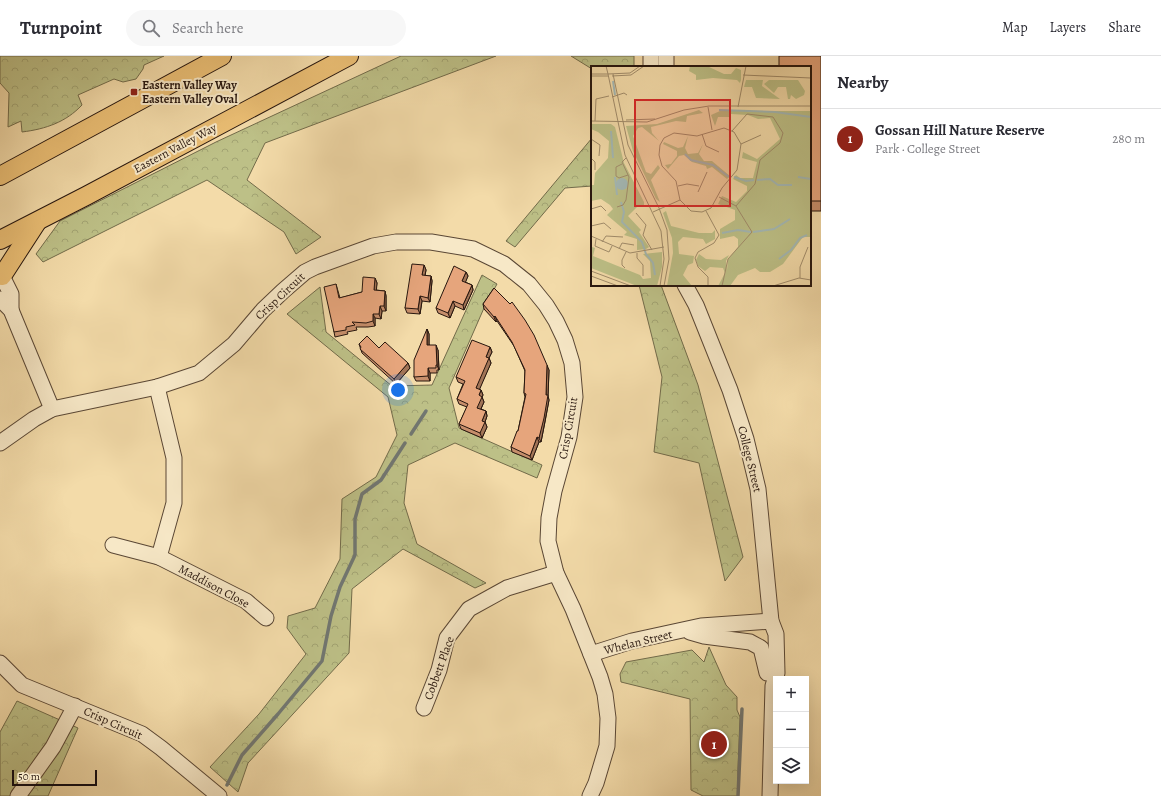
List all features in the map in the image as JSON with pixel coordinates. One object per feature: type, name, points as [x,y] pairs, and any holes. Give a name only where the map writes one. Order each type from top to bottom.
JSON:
[{"type":"main road","points":[[0,176],[222,56]]},
{"type":"main road","name":"Eastern Valley Way","points":[[0,240],[349,56]]},
{"type":"main road","points":[[1,274],[38,221]]},
{"type":"street","name":"Crisp Circuit","points":[[0,443],[34,419],[52,409],[157,387],[199,373],[234,344],[263,310],[282,291],[305,272],[373,246],[396,242],[431,242],[473,249],[504,264],[529,284],[546,306],[556,321],[565,340],[572,363],[575,397],[569,437],[554,491],[548,541],[556,573],[591,654],[605,694],[608,718],[607,746],[596,783],[590,796]]},
{"type":"street","points":[[1,274],[11,294],[10,310]]},
{"type":"street","name":"College Street","points":[[686,286],[696,305],[730,390],[746,439],[758,489],[771,621],[767,634],[770,680],[770,796]]},
{"type":"street","name":"College Street","points":[[692,286],[696,305]]},
{"type":"street","points":[[0,299],[10,310],[52,409]]},
{"type":"street","points":[[157,387],[174,458],[174,503],[159,557]]},
{"type":"street","name":"Maddison Close","points":[[113,545],[159,557],[246,601],[266,618]]},
{"type":"street","name":"Cobbett Place","points":[[424,708],[439,670],[447,638],[469,609],[507,588],[556,573]]},
{"type":"street","name":"Whelan Street","points":[[591,654],[632,641],[701,626],[771,621]]},
{"type":"street","name":"Whelan Street","points":[[686,630],[704,636],[750,642],[760,648],[770,680]]},
{"type":"street","name":"Crisp Circuit","points":[[0,663],[22,685],[142,734],[162,748],[219,796]]},
{"type":"street","points":[[18,796],[53,747],[75,706]]},
{"type":"green space","points":[[0,56],[164,56],[144,65],[136,79],[123,82],[114,79],[78,95],[82,105],[69,116],[55,124],[22,132],[21,121],[8,127],[9,93],[0,83]]},
{"type":"green space","points":[[401,56],[496,56],[265,143],[247,180],[321,237],[296,254],[284,232],[207,180],[43,262],[36,254],[60,221],[216,142]]},
{"type":"green space","points":[[571,56],[634,56],[634,66],[591,66],[591,68]]},
{"type":"green space","points":[[591,139],[591,186],[565,188],[515,247],[506,241]]},
{"type":"green space","points":[[482,275],[497,284],[484,308],[449,388],[459,428],[542,465],[537,478],[455,443],[408,465],[404,503],[417,544],[486,583],[475,588],[403,549],[352,589],[349,653],[248,763],[238,792],[210,767],[259,714],[306,654],[287,628],[288,616],[315,608],[340,559],[342,499],[376,477],[397,435],[388,397],[287,314],[320,287],[326,332],[392,386],[432,385]]},
{"type":"green space","points":[[639,286],[661,286],[698,385],[743,557],[725,581],[699,463],[654,452],[662,377]]},
{"type":"green space","points":[[709,647],[726,685],[737,697],[737,710],[740,717],[738,796],[703,796],[691,790],[690,699],[621,682],[620,674],[626,662],[692,650],[704,662]]},
{"type":"green space","points":[[17,701],[78,728],[48,796],[0,796],[0,732]]},
{"type":"building","points":[[779,56],[821,56],[821,201],[811,201],[811,66],[779,66]]},
{"type":"building","points":[[412,264],[424,265],[422,275],[431,276],[428,298],[420,296],[418,309],[405,308]]},
{"type":"building","points":[[454,266],[466,272],[462,281],[472,285],[463,305],[453,301],[448,313],[436,308]]},
{"type":"building","points":[[363,277],[375,278],[374,290],[385,291],[384,306],[380,306],[379,314],[373,314],[373,321],[366,323],[352,322],[355,325],[346,327],[346,330],[334,332],[324,287],[336,284],[339,298],[362,292]]},
{"type":"building","points":[[494,288],[510,304],[512,302],[525,320],[534,335],[547,365],[546,395],[548,395],[544,418],[539,438],[537,437],[530,456],[511,447],[518,431],[526,394],[524,393],[525,370],[512,342],[495,316],[494,317],[483,304]]},
{"type":"building","points":[[427,329],[427,345],[436,345],[437,365],[436,368],[428,368],[428,376],[414,377],[414,360]]},
{"type":"building","points":[[367,336],[379,348],[385,342],[408,363],[394,379],[360,349],[361,347],[359,344]]},
{"type":"building","points":[[472,340],[490,347],[486,357],[489,358],[476,388],[481,390],[479,395],[482,397],[477,408],[486,411],[482,421],[485,422],[480,433],[459,424],[468,404],[457,399],[465,381],[456,377]]},
{"type":"waterway","points":[[411,434],[426,411]]},
{"type":"waterway","points":[[227,785],[242,755],[322,661],[331,616],[340,587],[355,555],[355,519],[362,494],[381,480],[405,443]]},
{"type":"waterway","points":[[738,796],[742,709]]},
{"type":"place","name":"Eastern Valley Way Eastern Valley Oval","points":[[134,92]]},
{"type":"place","name":"Gossan Hill Nature Reserve","points":[[714,744]]}]
